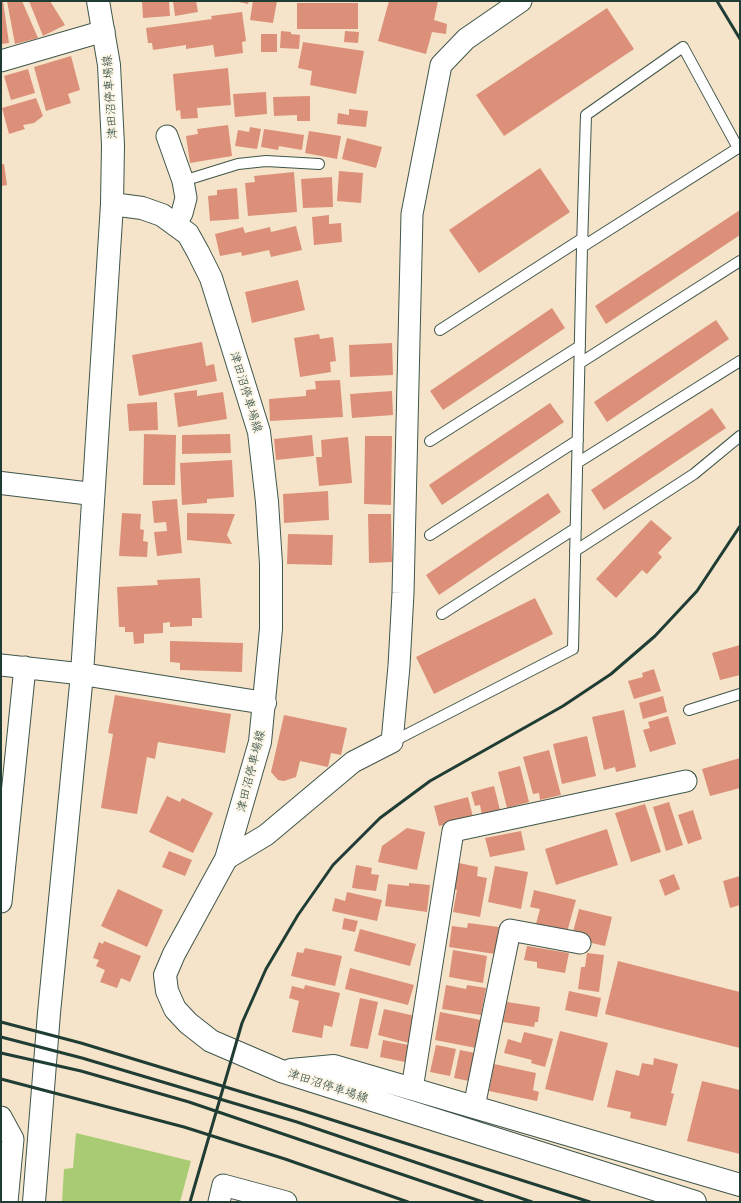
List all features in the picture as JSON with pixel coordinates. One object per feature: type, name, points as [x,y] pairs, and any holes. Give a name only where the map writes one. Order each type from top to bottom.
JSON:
[{"type":"street","name":"津田沼停車場線","points":[[98,1],[109,65],[113,145],[112,204],[142,208],[162,215],[176,224],[188,234],[211,278],[259,432],[267,502],[271,564],[271,629],[260,742],[226,859],[174,954],[165,975],[167,991],[175,1009],[188,1023],[211,1041],[281,1071],[695,1202]]},
{"type":"street","points":[[226,859],[266,835],[353,762],[392,742],[399,666],[402,593],[412,214],[441,65],[466,39],[521,1]]},
{"type":"street","points":[[1,61],[104,31]]},
{"type":"street","points":[[167,136],[183,180],[186,198],[182,213],[176,224]]},
{"type":"street","points":[[34,1202],[49,1013],[82,674],[92,494],[112,204]]},
{"type":"street","points":[[1,483],[92,494]]},
{"type":"street","points":[[1,664],[82,674],[265,703]]},
{"type":"street","points":[[1,902],[25,667]]},
{"type":"street","points":[[412,1089],[453,831],[686,781]]},
{"type":"street","points":[[474,1107],[510,930],[580,943]]},
{"type":"street","points":[[281,1071],[334,1066],[740,1185]]},
{"type":"street","points":[[1,1117],[13,1139],[7,1202]]},
{"type":"street","points":[[219,1202],[223,1184],[286,1202]]},
{"type":"lane","points":[[392,742],[573,648],[582,243],[586,115],[683,47],[738,148],[582,243],[440,330]]},
{"type":"lane","points":[[183,180],[238,164],[266,161],[319,164]]},
{"type":"lane","points":[[580,363],[740,261]]},
{"type":"lane","points":[[430,441],[580,346]]},
{"type":"lane","points":[[577,463],[740,361]]},
{"type":"lane","points":[[575,551],[694,474],[740,436]]},
{"type":"lane","points":[[430,536],[578,440]]},
{"type":"lane","points":[[442,614],[576,528]]},
{"type":"lane","points":[[689,710],[740,694]]},
{"type":"green space","points":[[76,1133],[191,1161],[180,1202],[62,1202],[64,1169],[73,1168]]},
{"type":"building","points":[[1,1],[3,1],[9,43],[1,44]]},
{"type":"building","points":[[7,1],[22,1],[38,38],[15,44]]},
{"type":"building","points":[[29,1],[50,1],[65,25],[43,36]]},
{"type":"building","points":[[142,1],[169,1],[170,16],[143,18]]},
{"type":"building","points":[[173,1],[196,1],[198,12],[175,16]]},
{"type":"building","points":[[234,1],[249,1],[248,4]]},
{"type":"building","points":[[253,1],[277,1],[273,23],[250,20]]},
{"type":"building","points":[[389,1],[438,1],[434,20],[447,24],[446,34],[432,32],[426,54],[378,41]]},
{"type":"building","points":[[297,3],[358,3],[358,29],[297,29]]},
{"type":"building","points":[[607,8],[634,49],[504,136],[476,95]]},
{"type":"building","points":[[242,12],[246,41],[242,42],[243,53],[215,57],[213,45],[186,49],[186,45],[153,50],[152,43],[148,43],[146,28],[212,19],[211,16]]},
{"type":"building","points":[[281,31],[300,35],[299,49],[280,48]]},
{"type":"building","points":[[345,31],[359,32],[358,43],[344,42]]},
{"type":"building","points":[[261,34],[277,34],[277,52],[261,52]]},
{"type":"building","points":[[303,42],[364,51],[356,94],[310,85],[312,71],[298,68]]},
{"type":"building","points":[[71,56],[80,90],[68,94],[71,103],[46,111],[34,67]]},
{"type":"building","points":[[228,68],[231,105],[197,108],[198,118],[181,119],[180,110],[176,111],[173,74]]},
{"type":"building","points":[[28,69],[35,93],[11,100],[4,76]]},
{"type":"building","points":[[266,92],[267,114],[235,117],[233,94]]},
{"type":"building","points":[[310,96],[310,121],[297,121],[297,115],[274,116],[273,97]]},
{"type":"building","points":[[36,98],[43,116],[34,123],[23,125],[25,129],[9,134],[2,108]]},
{"type":"building","points":[[349,109],[368,111],[366,127],[337,124],[338,113],[349,115]]},
{"type":"building","points":[[228,125],[232,156],[190,163],[186,136],[198,134],[197,129]]},
{"type":"building","points":[[250,127],[261,129],[257,149],[235,146],[238,130],[249,132]]},
{"type":"building","points":[[264,129],[304,135],[302,150],[279,146],[278,150],[261,147]]},
{"type":"building","points":[[309,131],[341,136],[337,159],[305,153]]},
{"type":"building","points":[[347,138],[382,147],[376,168],[342,159]]},
{"type":"building","points":[[1,164],[4,164],[7,185],[1,186]]},
{"type":"building","points":[[540,168],[570,212],[479,273],[449,230]]},
{"type":"building","points":[[339,171],[363,173],[361,203],[337,201]]},
{"type":"building","points":[[294,172],[297,212],[248,216],[245,183],[255,182],[254,176]]},
{"type":"building","points":[[332,177],[333,207],[303,208],[301,179]]},
{"type":"building","points":[[237,188],[239,219],[210,221],[208,196],[217,195],[217,190]]},
{"type":"building","points":[[740,210],[740,235],[606,324],[595,306]]},
{"type":"building","points":[[329,215],[329,224],[341,223],[342,242],[314,245],[312,217]]},
{"type":"building","points":[[296,226],[302,250],[271,257],[269,250],[242,256],[241,252],[220,256],[215,234],[243,227],[245,233],[270,227],[271,232]]},
{"type":"building","points":[[298,280],[305,310],[252,323],[245,292]]},
{"type":"building","points":[[552,308],[565,328],[443,410],[430,391]]},
{"type":"building","points":[[716,320],[729,339],[607,422],[594,402]]},
{"type":"building","points":[[319,334],[320,339],[333,337],[336,361],[330,362],[331,372],[300,377],[294,338]]},
{"type":"building","points":[[202,342],[206,366],[214,364],[217,381],[139,396],[132,355]]},
{"type":"building","points":[[392,343],[393,375],[350,377],[349,345]]},
{"type":"building","points":[[340,380],[343,417],[270,421],[269,399],[306,396],[306,390],[316,389],[315,381]]},
{"type":"building","points":[[197,390],[197,396],[223,392],[227,419],[178,427],[174,393]]},
{"type":"building","points":[[392,391],[393,415],[352,418],[350,394]]},
{"type":"building","points":[[157,402],[158,430],[129,431],[127,404]]},
{"type":"building","points":[[550,403],[564,422],[442,505],[429,485]]},
{"type":"building","points":[[712,408],[726,428],[604,510],[591,490]]},
{"type":"building","points":[[144,434],[176,435],[175,485],[143,485]]},
{"type":"building","points":[[230,434],[231,453],[182,454],[182,435]]},
{"type":"building","points":[[312,435],[314,456],[276,460],[274,439]]},
{"type":"building","points":[[365,436],[392,436],[391,505],[364,504]]},
{"type":"building","points":[[348,437],[352,483],[319,486],[316,457],[322,457],[321,440]]},
{"type":"building","points":[[232,460],[234,497],[207,499],[207,503],[182,505],[180,463]]},
{"type":"building","points":[[328,491],[329,520],[284,523],[283,494]]},
{"type":"building","points":[[548,493],[561,512],[439,595],[426,575]]},
{"type":"building","points":[[177,499],[182,553],[157,556],[154,532],[167,531],[166,522],[154,523],[152,501]]},
{"type":"building","points":[[122,513],[141,514],[140,529],[144,530],[143,541],[148,542],[147,557],[119,556]]},
{"type":"building","points":[[187,513],[235,514],[227,535],[232,544],[187,540]]},
{"type":"building","points":[[368,514],[391,514],[392,562],[369,563]]},
{"type":"building","points":[[651,520],[672,538],[658,553],[662,557],[647,574],[642,570],[616,598],[596,579]]},
{"type":"building","points":[[288,534],[333,535],[332,565],[287,564]]},
{"type":"building","points":[[200,578],[202,618],[192,618],[192,626],[170,627],[170,622],[163,623],[163,633],[144,634],[144,643],[134,644],[133,632],[125,632],[125,627],[119,627],[117,587],[158,585],[157,580]]},
{"type":"building","points":[[535,598],[553,634],[434,694],[416,657]]},
{"type":"building","points":[[170,641],[243,643],[242,672],[180,670],[180,663],[170,662]]},
{"type":"building","points":[[740,645],[740,675],[720,680],[712,653]]},
{"type":"building","points":[[654,669],[661,691],[634,699],[628,681],[643,677],[642,673]]},
{"type":"building","points":[[115,695],[231,714],[225,753],[158,742],[155,759],[147,757],[137,814],[101,808],[113,734],[108,733]]},
{"type":"building","points":[[663,696],[667,712],[643,719],[639,703]]},
{"type":"building","points":[[624,710],[636,767],[616,772],[615,767],[604,770],[592,717]]},
{"type":"building","points":[[284,715],[347,728],[341,755],[331,753],[328,767],[300,761],[296,777],[284,781],[278,780],[271,772]]},
{"type":"building","points":[[668,716],[676,744],[650,752],[643,730],[650,728],[648,722]]},
{"type":"building","points":[[587,736],[596,776],[562,784],[553,744]]},
{"type":"building","points":[[549,750],[561,795],[540,800],[539,793],[533,794],[523,757]]},
{"type":"building","points":[[740,758],[740,788],[710,796],[702,769]]},
{"type":"building","points":[[520,766],[529,802],[507,808],[498,772]]},
{"type":"building","points":[[494,786],[500,810],[482,815],[480,805],[475,806],[471,792]]},
{"type":"building","points":[[167,796],[180,802],[182,798],[213,813],[193,853],[149,832]]},
{"type":"building","points":[[468,797],[473,817],[439,826],[434,806]]},
{"type":"building","points":[[669,802],[683,845],[666,851],[653,807]]},
{"type":"building","points":[[645,804],[661,852],[631,862],[615,813]]},
{"type":"building","points":[[693,810],[702,839],[688,844],[678,815]]},
{"type":"building","points":[[407,828],[425,832],[417,870],[378,862],[382,846]]},
{"type":"building","points":[[607,829],[618,865],[556,885],[545,849]]},
{"type":"building","points":[[521,831],[525,850],[490,857],[485,838]]},
{"type":"building","points":[[169,851],[192,860],[185,876],[162,867]]},
{"type":"building","points":[[459,863],[478,867],[477,876],[487,878],[480,917],[453,912],[457,890],[454,889]]},
{"type":"building","points":[[356,865],[372,868],[371,874],[379,875],[376,891],[352,888]]},
{"type":"building","points":[[495,866],[528,872],[521,909],[488,902]]},
{"type":"building","points":[[674,874],[680,889],[665,896],[659,880]]},
{"type":"building","points":[[740,876],[740,905],[730,908],[723,881]]},
{"type":"building","points":[[409,883],[430,885],[427,912],[385,906],[388,884],[409,886]]},
{"type":"building","points":[[118,889],[163,910],[147,947],[101,926]]},
{"type":"building","points":[[534,890],[576,900],[567,932],[536,924],[540,909],[530,907]]},
{"type":"building","points":[[347,892],[382,900],[377,921],[332,911],[335,898],[345,901]]},
{"type":"building","points":[[579,909],[612,917],[605,946],[587,942],[589,935],[573,932]]},
{"type":"building","points":[[344,918],[358,921],[355,932],[342,929]]},
{"type":"building","points":[[468,923],[499,927],[495,954],[449,947],[452,926],[467,928]]},
{"type":"building","points":[[360,929],[416,944],[410,966],[354,951]]},
{"type":"building","points":[[104,941],[141,956],[130,982],[121,978],[117,988],[100,982],[105,970],[96,966],[99,960],[93,958],[99,942],[103,944]]},
{"type":"building","points":[[527,946],[569,953],[565,973],[537,968],[537,962],[524,960]]},
{"type":"building","points":[[305,948],[342,956],[335,986],[291,976],[297,952],[303,953]]},
{"type":"building","points":[[453,950],[487,956],[483,983],[449,977]]},
{"type":"building","points":[[587,953],[604,955],[599,992],[578,989],[581,967],[585,967]]},
{"type":"building","points":[[618,961],[740,992],[740,1048],[605,1014]]},
{"type":"building","points":[[350,968],[414,985],[408,1005],[345,989]]},
{"type":"building","points":[[305,985],[340,993],[332,1027],[324,1025],[322,1038],[292,1032],[299,1001],[289,998],[292,986],[304,989]]},
{"type":"building","points":[[446,985],[466,989],[467,985],[486,988],[481,1015],[442,1009]]},
{"type":"building","points":[[569,991],[601,998],[597,1017],[565,1010]]},
{"type":"building","points":[[360,998],[378,1002],[368,1049],[350,1046]]},
{"type":"building","points":[[507,1002],[540,1007],[538,1022],[535,1022],[534,1027],[503,1022]]},
{"type":"building","points":[[384,1009],[415,1016],[409,1043],[378,1035]]},
{"type":"building","points":[[440,1012],[481,1020],[476,1048],[435,1040]]},
{"type":"building","points":[[560,1031],[608,1043],[593,1101],[545,1089]]},
{"type":"building","points":[[524,1032],[553,1039],[545,1067],[531,1063],[532,1060],[504,1053],[508,1039],[521,1043]]},
{"type":"building","points":[[383,1040],[409,1045],[405,1062],[380,1057]]},
{"type":"building","points":[[436,1045],[456,1049],[450,1076],[430,1072]]},
{"type":"building","points":[[460,1050],[475,1053],[469,1081],[454,1078]]},
{"type":"building","points":[[654,1058],[678,1064],[671,1093],[674,1094],[666,1126],[630,1118],[631,1112],[607,1107],[616,1070],[639,1076],[642,1063],[653,1065]]},
{"type":"building","points":[[494,1064],[536,1073],[533,1090],[539,1092],[537,1101],[489,1091]]},
{"type":"building","points":[[702,1081],[740,1090],[740,1154],[687,1141]]},
{"type":"railway","points":[[717,1],[740,39]]},
{"type":"railway","points":[[190,1202],[242,1023],[266,969],[298,915],[333,865],[380,818],[430,781],[563,706],[611,674],[655,636],[697,591],[740,526]]},
{"type":"railway","points":[[1,1022],[81,1043],[301,1110],[590,1202]]},
{"type":"railway","points":[[1,1037],[82,1058],[297,1122],[532,1202]]},
{"type":"railway","points":[[1,1053],[81,1071],[189,1102],[483,1202]]},
{"type":"railway","points":[[1,1079],[184,1127],[285,1159],[408,1202]]}]
